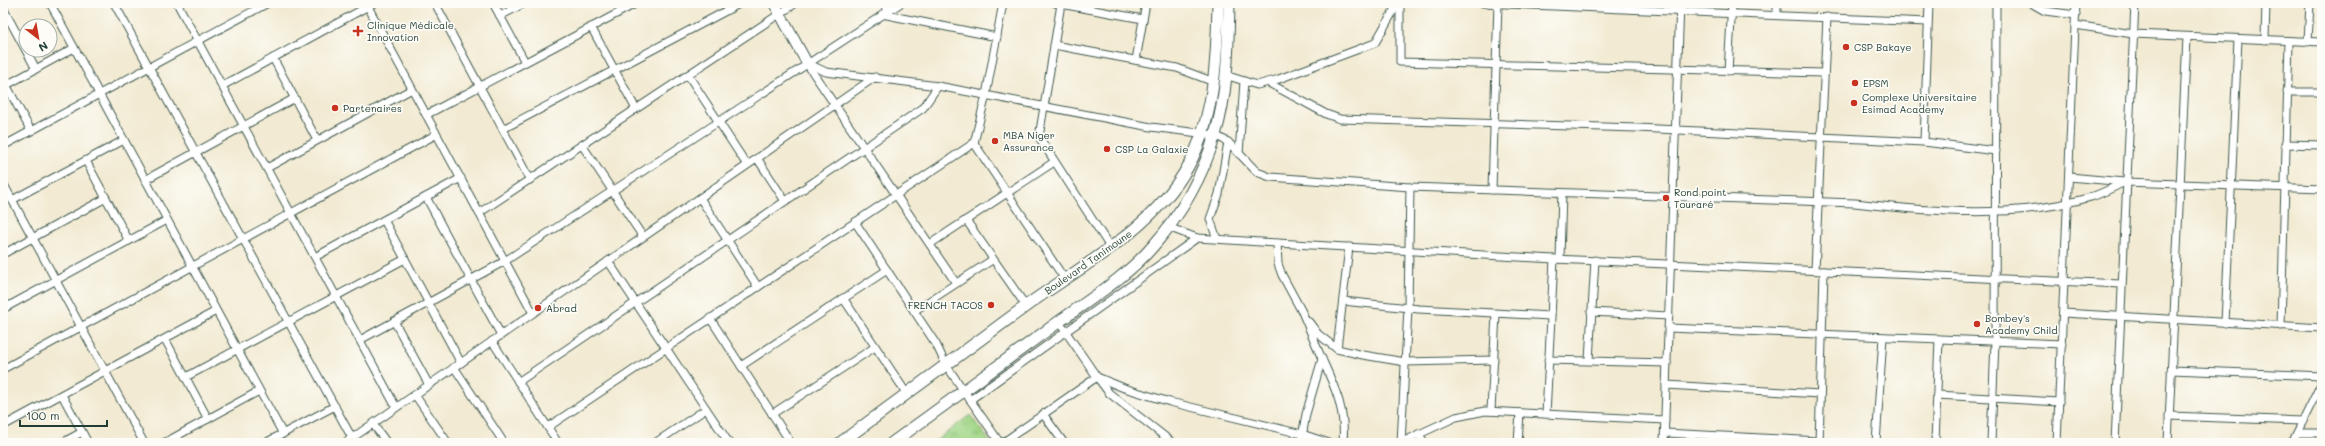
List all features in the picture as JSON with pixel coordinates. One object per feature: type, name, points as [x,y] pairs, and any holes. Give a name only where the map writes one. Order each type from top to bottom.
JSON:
[{"type":"main road","name":"Boulevard Tanimoune","points":[[840,443],[1064,278],[1110,247],[1158,208],[1185,171],[1203,133],[1214,82],[1218,3]]},
{"type":"main road","points":[[892,443],[967,395],[1062,326],[1154,246],[1168,228],[1198,180],[1216,135],[1228,50],[1229,3]]},
{"type":"street","points":[[50,3],[283,434]]},
{"type":"street","points":[[114,3],[352,438]]},
{"type":"street","points":[[178,3],[396,407]]},
{"type":"street","points":[[3,146],[268,3]]},
{"type":"street","points":[[435,3],[530,180]]},
{"type":"street","points":[[493,3],[525,62]]},
{"type":"street","points":[[500,16],[525,3]]},
{"type":"street","points":[[426,114],[637,3]]},
{"type":"street","points":[[503,129],[741,3]]},
{"type":"street","points":[[774,3],[807,63],[834,106],[956,283]]},
{"type":"street","points":[[479,213],[796,3]]},
{"type":"street","points":[[884,3],[885,12]]},
{"type":"street","points":[[360,340],[505,261],[901,3]]},
{"type":"street","points":[[548,427],[974,143],[986,95],[1003,3]]},
{"type":"street","points":[[1110,247],[1039,137],[1043,106],[1054,45],[1058,3],[1143,19]]},
{"type":"street","points":[[1136,60],[1146,3]]},
{"type":"street","points":[[1225,75],[1257,85],[1375,43],[1399,3]]},
{"type":"street","points":[[1399,3],[1400,62],[1496,63],[1677,70],[1824,73]]},
{"type":"street","points":[[1482,3],[1541,4],[1928,22]]},
{"type":"street","points":[[1664,443],[1680,3]]},
{"type":"street","points":[[1728,71],[1732,3]]},
{"type":"street","points":[[1777,3],[1777,15]]},
{"type":"street","points":[[1924,142],[1929,3]]},
{"type":"street","points":[[1991,443],[1996,278],[1996,3]]},
{"type":"street","points":[[2031,3],[2045,11],[2076,15]]},
{"type":"street","points":[[2057,443],[2076,3]]},
{"type":"street","points":[[2114,443],[2134,3]]},
{"type":"street","points":[[2265,40],[2266,3]]},
{"type":"street","points":[[2308,42],[2310,3]]},
{"type":"street","points":[[222,86],[369,4],[412,89],[533,313]]},
{"type":"street","points":[[1492,190],[1498,4]]},
{"type":"street","points":[[3,8],[36,69]]},
{"type":"street","points":[[885,12],[997,37]]},
{"type":"street","points":[[1814,270],[1827,18]]},
{"type":"street","points":[[2075,25],[2133,34],[2322,42]]},
{"type":"street","points":[[591,27],[636,109]]},
{"type":"street","points":[[2168,443],[2186,37]]},
{"type":"street","points":[[2225,323],[2238,39]]},
{"type":"street","points":[[2280,326],[2283,188],[2289,41]]},
{"type":"street","points":[[1054,45],[1181,69],[1214,82]]},
{"type":"street","points":[[31,131],[4,84],[36,69],[74,48]]},
{"type":"street","points":[[273,58],[317,140]]},
{"type":"street","points":[[807,63],[826,72],[938,86],[1151,127],[1216,135],[1228,142],[1257,172],[1270,177],[1410,187],[1818,203],[1855,203],[1914,210],[1996,211],[2068,202],[2093,196],[2125,182]]},
{"type":"street","points":[[688,75],[747,165]]},
{"type":"street","points":[[345,443],[875,77]]},
{"type":"street","points":[[1239,154],[1244,81]]},
{"type":"street","points":[[1267,82],[1326,114],[1340,119],[1675,130],[1924,142],[1996,151]]},
{"type":"street","points":[[518,382],[923,108],[938,86]]},
{"type":"street","points":[[267,168],[412,89]]},
{"type":"street","points":[[2287,92],[2322,92]]},
{"type":"street","points":[[145,180],[295,98]]},
{"type":"street","points":[[3,369],[437,134]]},
{"type":"street","points":[[12,200],[124,140]]},
{"type":"street","points":[[1217,239],[1210,219],[1219,194],[1228,142]]},
{"type":"street","points":[[974,143],[1064,278]]},
{"type":"street","points":[[2285,144],[2322,145]]},
{"type":"street","points":[[582,145],[643,237]]},
{"type":"street","points":[[757,158],[785,201]]},
{"type":"street","points":[[86,160],[129,241]]},
{"type":"street","points":[[930,244],[1054,162]]},
{"type":"street","points":[[2069,177],[2125,182],[2322,189]]},
{"type":"street","points":[[315,257],[461,178]]},
{"type":"street","points":[[3,183],[144,443]]},
{"type":"street","points":[[1401,443],[1408,308],[1410,187]]},
{"type":"street","points":[[1546,414],[1550,316],[1557,259],[1562,193]]},
{"type":"street","points":[[426,197],[501,335]]},
{"type":"street","points":[[3,254],[106,198]]},
{"type":"street","points":[[700,198],[758,286]]},
{"type":"street","points":[[3,309],[167,220]]},
{"type":"street","points":[[384,220],[461,363]]},
{"type":"street","points":[[966,220],[992,260],[1026,306]]},
{"type":"street","points":[[854,222],[914,311],[939,350],[946,365],[1001,443],[1097,377]]},
{"type":"street","points":[[1168,228],[1197,238],[1408,251],[2121,284]]},
{"type":"street","points":[[1173,443],[1109,393],[1062,326],[1197,238]]},
{"type":"street","points":[[1277,243],[1280,271],[1302,312],[1340,399],[1344,429],[1343,443]]},
{"type":"street","points":[[1337,349],[1349,247]]},
{"type":"street","points":[[186,377],[405,259]]},
{"type":"street","points":[[914,311],[992,260]]},
{"type":"street","points":[[1588,360],[1595,260]]},
{"type":"street","points":[[608,261],[729,443]]},
{"type":"street","points":[[741,366],[887,270]]},
{"type":"street","points":[[1664,433],[1819,442],[1824,271]]},
{"type":"street","points":[[843,298],[907,394]]},
{"type":"street","points":[[1343,301],[1408,308],[1550,316]]},
{"type":"street","points":[[3,426],[216,311]]},
{"type":"street","points":[[1302,312],[1318,334],[1337,349],[1405,362],[1494,360]]},
{"type":"street","points":[[1591,312],[1669,316]]},
{"type":"street","points":[[2063,313],[2322,328]]},
{"type":"street","points":[[1491,411],[1496,314]]},
{"type":"street","points":[[710,318],[791,443]]},
{"type":"street","points":[[394,321],[428,385]]},
{"type":"street","points":[[1668,328],[2062,344]]},
{"type":"street","points":[[1876,443],[1883,337]]},
{"type":"street","points":[[165,339],[208,419]]},
{"type":"street","points":[[1934,443],[1939,339]]},
{"type":"street","points":[[492,341],[558,443]]},
{"type":"street","points":[[772,414],[875,347]]},
{"type":"street","points":[[1300,443],[1322,359]]},
{"type":"street","points":[[1548,360],[1667,363]]},
{"type":"street","points":[[454,367],[504,443]]},
{"type":"street","points":[[2171,370],[2322,376]]},
{"type":"street","points":[[1097,377],[1124,388],[1170,402],[1302,434],[1329,443]]},
{"type":"street","points":[[2292,443],[2320,392],[2322,382]]},
{"type":"street","points":[[1666,385],[1820,394]]},
{"type":"street","points":[[164,443],[259,391]]},
{"type":"street","points":[[415,394],[448,443]]},
{"type":"street","points":[[62,395],[88,443]]},
{"type":"street","points":[[1937,395],[2059,402]]},
{"type":"street","points":[[266,443],[334,406]]},
{"type":"street","points":[[654,443],[706,409]]},
{"type":"street","points":[[1401,443],[1462,415],[1491,411],[1665,420]]},
{"type":"street","points":[[1518,443],[1520,413]]},
{"type":"street","points":[[1043,414],[1064,443]]},
{"type":"street","points":[[2169,416],[2303,421]]},
{"type":"street","points":[[373,424],[387,443]]},
{"type":"street","points":[[62,443],[82,432]]},
{"type":"street","points":[[2297,433],[2322,433]]},
{"type":"street","points":[[1418,434],[1425,443]]},
{"type":"green space","points":[[970,415],[991,443],[933,443]]},
{"type":"place","name":"Clinique Médicale Innovation","points":[[358,31]]},
{"type":"place","name":"CSP Bakaye","points":[[1846,47]]},
{"type":"place","name":"EPSM","points":[[1855,83]]},
{"type":"place","name":"Complexe Universitaire Esimad Academy","points":[[1854,103]]},
{"type":"place","name":"Partenaires","points":[[335,108]]},
{"type":"place","name":"MBA Niger Assurance","points":[[995,141]]},
{"type":"place","name":"CSP La Galaxie","points":[[1107,149]]},
{"type":"place","name":"Rond point Touraré","points":[[1666,198]]},
{"type":"place","name":"FRENCH TACOS","points":[[991,305]]},
{"type":"place","name":"Abrad","points":[[538,308]]},
{"type":"place","name":"Bombey's Academy Child","points":[[1977,324]]}]
